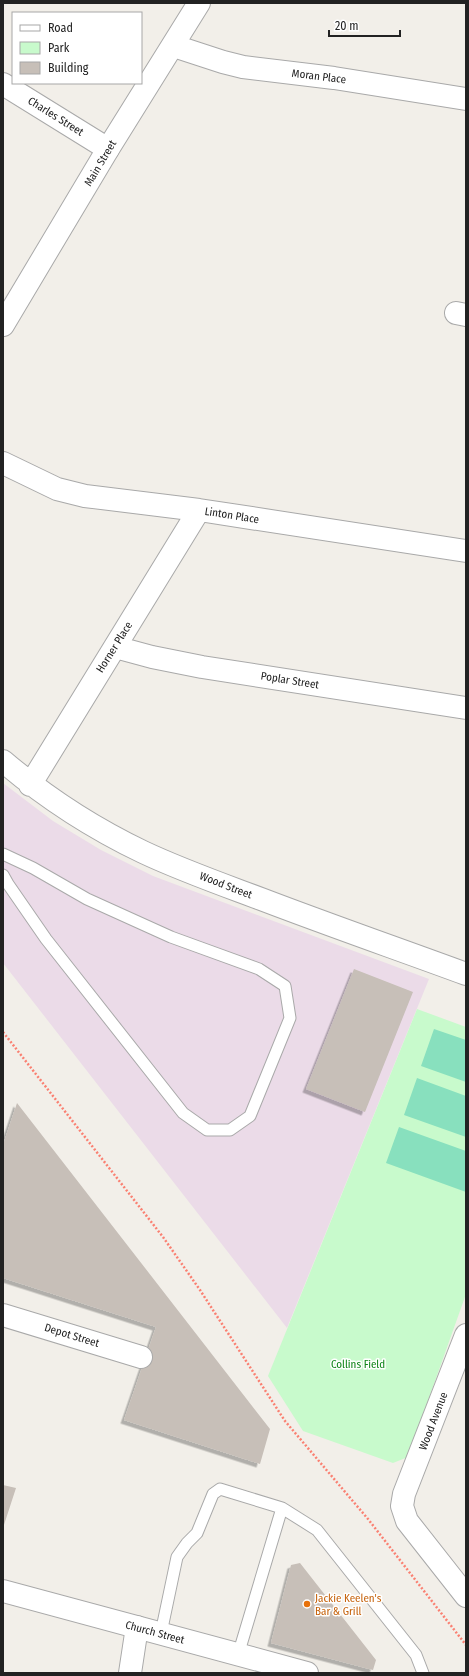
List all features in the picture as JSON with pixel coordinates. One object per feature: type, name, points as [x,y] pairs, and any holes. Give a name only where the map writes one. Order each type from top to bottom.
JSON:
[{"type":"street","name":"Main Street","points":[[3,324],[108,149],[174,46],[199,3]]},
{"type":"street","name":"Moran Place","points":[[174,46],[243,67],[334,78],[466,99]]},
{"type":"street","name":"Charles Street","points":[[3,84],[108,149]]},
{"type":"street","name":"Linton Place","points":[[3,463],[57,489],[85,496],[199,510],[466,551]]},
{"type":"street","name":"Horner Place","points":[[30,785],[199,510]]},
{"type":"street","name":"Poplar Street","points":[[115,647],[152,657],[202,667],[466,708]]},
{"type":"street","name":"Wood Street","points":[[3,761],[30,785],[108,834],[175,866],[466,974]]},
{"type":"street","name":"Depot Street","points":[[3,1315],[141,1357]]},
{"type":"street","name":"Wood Avenue","points":[[466,1335],[404,1494],[402,1506],[407,1520],[466,1596]]},
{"type":"street","name":"Church Street","points":[[3,1591],[308,1673]]},
{"type":"street","points":[[130,1673],[137,1627]]},
{"type":"lane","points":[[3,854],[33,868],[87,899],[171,937],[259,969],[285,986],[290,1018],[250,1116],[230,1130],[207,1130],[184,1113],[46,939],[3,875]]},
{"type":"lane","points":[[161,1634],[177,1557],[187,1543],[197,1533],[212,1494],[220,1489],[282,1508],[317,1530],[416,1655],[423,1673]]},
{"type":"lane","points":[[238,1654],[282,1508]]},
{"type":"path","points":[[3,1032],[163,1237],[200,1290],[285,1421],[368,1519],[466,1645]]},
{"type":"shaded area","points":[[3,783],[53,821],[101,850],[153,876],[429,979],[287,1328],[3,963]]},
{"type":"green space","name":"Collins Field","points":[[417,1009],[466,1027],[466,1294],[408,1457],[393,1463],[303,1431],[268,1376]]},
{"type":"green space","points":[[434,1029],[466,1040],[466,1082],[421,1066]]},
{"type":"green space","points":[[417,1078],[466,1096],[466,1137],[404,1115]]},
{"type":"green space","points":[[399,1127],[466,1151],[466,1192],[386,1163]]},
{"type":"building","points":[[354,969],[413,992],[365,1112],[306,1089]]},
{"type":"building","points":[[17,1103],[270,1429],[260,1464],[124,1420],[156,1327],[3,1278],[3,1145]]},
{"type":"building","points":[[3,1485],[16,1488],[3,1528]]},
{"type":"building","name":"Jackie Keelen's Bar & Grill","points":[[300,1563],[376,1660],[373,1670],[271,1643],[291,1565]]},
{"type":"place","name":"Jackie Keelen's Bar & Grill","points":[[307,1604]]}]
